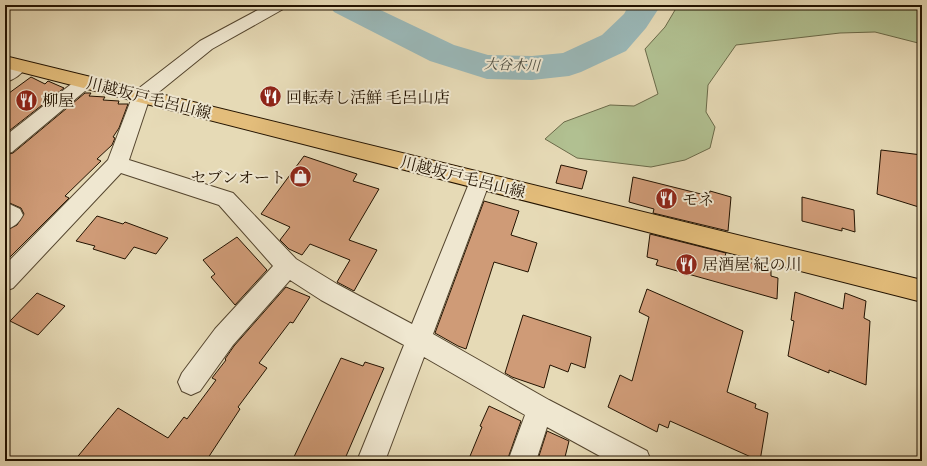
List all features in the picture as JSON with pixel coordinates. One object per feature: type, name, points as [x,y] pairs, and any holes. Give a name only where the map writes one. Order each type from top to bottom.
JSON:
[{"type":"main road","name":"川越坂戸毛呂山線","points":[[9,68],[85,82],[922,291]]},
{"type":"street","points":[[5,281],[117,164],[141,97],[206,45],[279,5]]},
{"type":"street","points":[[5,147],[85,82]]},
{"type":"street","points":[[117,164],[226,200],[288,266],[329,292],[419,340],[540,409],[637,461]]},
{"type":"street","points":[[371,461],[480,181]]},
{"type":"street","points":[[5,211],[12,215],[5,221]]},
{"type":"street","points":[[191,382],[224,337],[288,266]]},
{"type":"street","points":[[522,461],[540,409]]},
{"type":"green space","points":[[678,5],[922,5],[922,44],[875,32],[840,33],[736,45],[708,85],[706,112],[715,127],[710,148],[685,160],[651,167],[577,158],[545,139],[564,122],[610,105],[634,106],[658,94],[645,49],[665,27]]},
{"type":"building","points":[[31,77],[45,84],[48,81],[64,88],[5,134],[5,96]]},
{"type":"building","points":[[85,93],[91,93],[89,96],[105,97],[103,100],[119,101],[118,104],[128,104],[119,128],[113,137],[115,138],[112,145],[97,159],[101,161],[65,196],[69,198],[5,262],[5,231],[17,225],[24,214],[21,208],[5,201],[5,155],[13,153]]},
{"type":"building","points":[[881,150],[922,155],[922,208],[877,194]]},
{"type":"building","points":[[304,156],[357,174],[353,181],[379,189],[349,240],[377,250],[354,291],[337,282],[350,260],[310,244],[302,255],[289,249],[280,240],[290,227],[261,214]]},
{"type":"building","points":[[561,165],[587,171],[582,189],[556,183]]},
{"type":"building","points":[[633,177],[709,196],[710,191],[731,197],[728,231],[653,213],[654,209],[629,202]]},
{"type":"building","points":[[802,197],[854,210],[855,232],[842,228],[842,231],[802,221]]},
{"type":"building","points":[[484,201],[519,211],[511,235],[537,243],[528,272],[494,262],[466,349],[435,333]]},
{"type":"building","points":[[97,216],[123,224],[125,222],[168,238],[156,254],[134,247],[125,259],[93,249],[95,246],[76,241]]},
{"type":"building","points":[[650,234],[726,253],[725,256],[771,268],[771,276],[778,278],[777,299],[656,265],[658,260],[647,257]]},
{"type":"building","points":[[237,237],[267,270],[235,305],[211,277],[215,274],[203,260]]},
{"type":"building","points":[[286,287],[310,297],[293,323],[290,322],[259,363],[267,368],[238,407],[240,409],[206,461],[74,461],[118,408],[168,438],[184,417],[187,419],[216,380],[212,378],[226,360],[225,359],[234,346]]},
{"type":"building","points":[[647,289],[743,331],[727,392],[756,404],[755,408],[768,413],[760,461],[670,421],[668,428],[659,424],[657,432],[608,407],[620,375],[632,381],[649,317],[639,312]]},
{"type":"building","points":[[795,292],[843,309],[845,293],[866,301],[864,318],[870,321],[866,385],[829,370],[829,373],[788,356],[794,321],[791,320]]},
{"type":"building","points":[[37,293],[65,306],[38,335],[10,321]]},
{"type":"building","points":[[523,315],[591,337],[585,368],[571,363],[568,372],[550,365],[544,388],[512,377],[505,373]]},
{"type":"building","points":[[341,358],[363,366],[365,362],[384,368],[344,461],[292,461]]},
{"type":"building","points":[[489,406],[521,421],[507,461],[468,461],[482,427],[480,426]]},
{"type":"building","points":[[547,431],[569,441],[564,461],[543,461],[538,459]]},
{"type":"waterway","name":"大谷木川","points":[[345,5],[442,53],[487,67],[532,68],[569,64],[614,43],[635,21],[645,5]]},
{"type":"place","name":"回転寿し活鮮 毛呂山店","points":[[270,97]]},
{"type":"place","name":"柳屋","points":[[27,100]]},
{"type":"place","name":"セブンオート","points":[[301,177]]},
{"type":"place","name":"モネ","points":[[667,199]]},
{"type":"place","name":"居酒屋 紀の川","points":[[686,264]]}]
